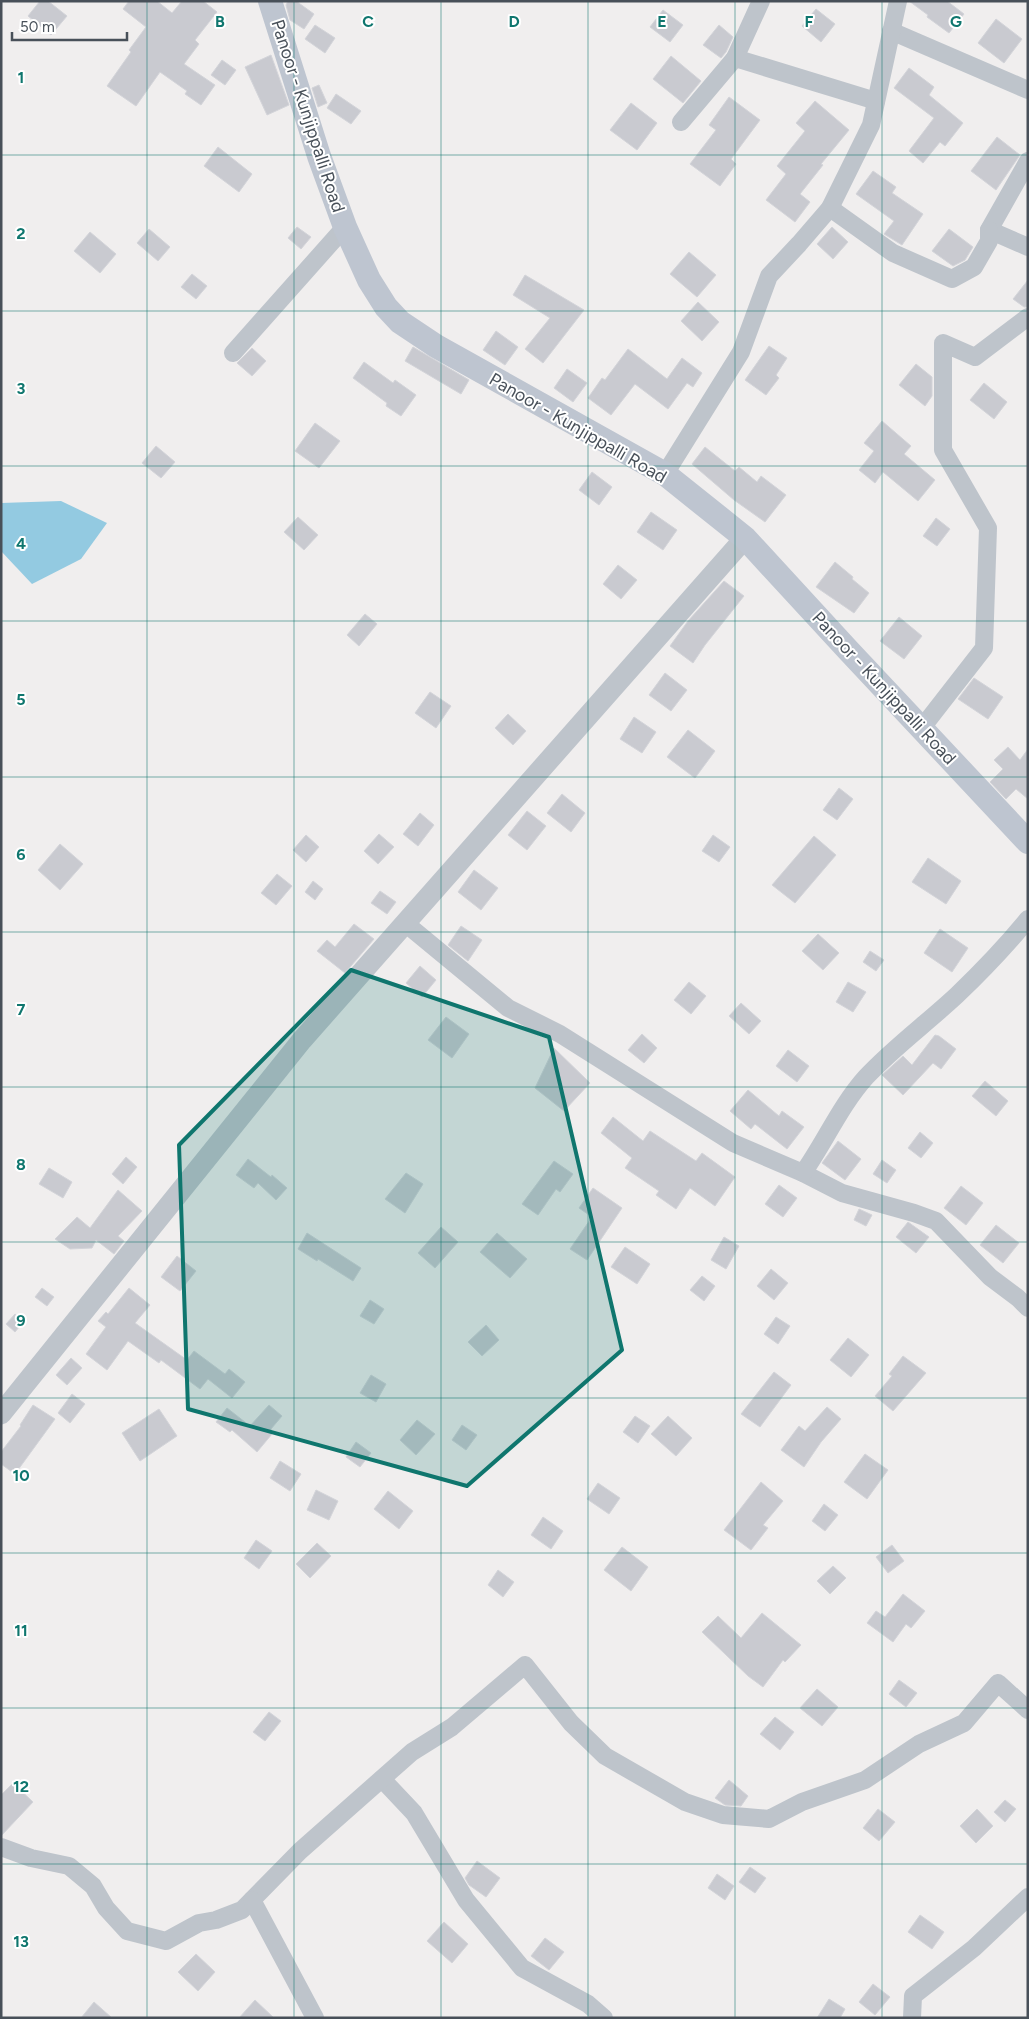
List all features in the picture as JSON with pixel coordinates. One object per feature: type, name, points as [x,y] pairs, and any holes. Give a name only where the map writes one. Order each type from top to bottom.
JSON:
[{"type":"main road","name":"Panoor - Kunjippalli Road","points":[[270,1],[319,156],[345,227],[369,280],[386,307],[400,322],[463,362],[665,474],[745,538],[1028,842]]},
{"type":"street","points":[[681,122],[735,58],[761,1]]},
{"type":"street","points":[[665,474],[742,352],[769,276],[830,208],[871,125],[898,1]]},
{"type":"street","points":[[891,31],[1028,90]]},
{"type":"street","points":[[735,58],[876,101]]},
{"type":"street","points":[[830,208],[893,253],[952,279],[974,267],[989,240],[990,230],[1028,161]]},
{"type":"street","points":[[233,353],[345,227]]},
{"type":"street","points":[[990,230],[1028,247]]},
{"type":"street","points":[[922,729],[984,648],[988,528],[943,450],[943,343],[975,356],[1028,316]]},
{"type":"street","points":[[1,1414],[302,1040],[745,538]]},
{"type":"street","points":[[803,1173],[814,1158],[824,1137],[865,1079],[888,1055],[957,995],[1008,943],[1028,919]]},
{"type":"street","points":[[405,923],[508,1008],[560,1034],[733,1143],[803,1173],[842,1193],[914,1213],[936,1222],[990,1277],[1028,1308]]},
{"type":"street","points":[[1,1847],[31,1858],[70,1866],[92,1886],[106,1908],[127,1931],[166,1941],[199,1923],[216,1920],[242,1910],[300,1851],[412,1752],[452,1726],[525,1665],[571,1724],[604,1756],[685,1802],[722,1815],[732,1816],[769,1819],[802,1802],[865,1780],[919,1744],[964,1722],[998,1683],[1028,1710]]},
{"type":"street","points":[[382,1779],[414,1813],[466,1900],[522,1968],[588,2004],[604,2018]]},
{"type":"street","points":[[912,2018],[913,1996],[974,1948],[1028,1897]]},
{"type":"street","points":[[252,1900],[315,2018]]},
{"type":"highlighted area","points":[[351,970],[549,1037],[622,1350],[467,1486],[188,1409],[179,1145]]},
{"type":"water","points":[[61,501],[107,523],[81,559],[32,584],[1,551],[1,503]]},
{"type":"building","points":[[40,1],[48,1],[67,16],[51,35],[28,16]]},
{"type":"building","points":[[129,1],[157,1],[172,13],[182,1],[203,1],[217,12],[195,40],[199,44],[184,64],[215,85],[201,105],[185,94],[187,91],[160,72],[136,106],[107,86],[146,27],[123,9]]},
{"type":"building","points":[[288,1],[296,1],[314,14],[304,29],[290,20],[286,5]]},
{"type":"building","points":[[909,1],[947,1],[964,14],[949,33]]},
{"type":"building","points":[[816,9],[835,24],[821,42],[802,26]]},
{"type":"building","points":[[663,10],[683,25],[670,42],[650,27]]},
{"type":"building","points":[[996,19],[1022,39],[1004,63],[978,43]]},
{"type":"building","points":[[315,25],[335,38],[325,53],[305,39]]},
{"type":"building","points":[[719,25],[733,37],[721,58],[703,45]]},
{"type":"building","points":[[271,55],[289,105],[267,115],[245,67]]},
{"type":"building","points":[[671,56],[701,81],[683,103],[653,79]]},
{"type":"building","points":[[222,60],[236,70],[225,85],[211,75]]},
{"type":"building","points":[[909,68],[934,87],[929,95],[963,123],[945,146],[940,142],[923,163],[909,151],[934,118],[894,88]]},
{"type":"building","points":[[319,85],[327,103],[318,107],[312,88]]},
{"type":"building","points":[[336,94],[361,111],[351,124],[327,108]]},
{"type":"building","points":[[729,97],[760,120],[731,159],[736,164],[720,186],[690,164],[716,130],[709,125]]},
{"type":"building","points":[[815,101],[849,130],[821,164],[823,165],[800,194],[810,202],[795,222],[766,200],[786,174],[777,166],[805,131],[796,123]]},
{"type":"building","points":[[631,103],[657,123],[637,150],[610,130]]},
{"type":"building","points":[[997,137],[1020,155],[996,190],[971,171]]},
{"type":"building","points":[[218,147],[252,174],[239,192],[204,166]]},
{"type":"building","points":[[873,171],[896,187],[892,193],[923,214],[902,245],[884,234],[894,221],[856,194]]},
{"type":"building","points":[[297,227],[311,237],[301,249],[288,238]]},
{"type":"building","points":[[832,227],[848,242],[833,259],[817,244]]},
{"type":"building","points":[[149,229],[170,247],[158,261],[137,243]]},
{"type":"building","points":[[949,229],[973,247],[965,260],[953,266],[932,251]]},
{"type":"building","points":[[90,232],[116,254],[100,273],[74,251]]},
{"type":"building","points":[[689,252],[716,275],[697,297],[670,274]]},
{"type":"building","points":[[192,274],[207,286],[196,299],[181,287]]},
{"type":"building","points":[[525,275],[584,310],[543,363],[525,349],[550,318],[513,295]]},
{"type":"building","points":[[1028,280],[1028,307],[1024,307],[1013,299]]},
{"type":"building","points":[[698,302],[719,322],[702,341],[681,321]]},
{"type":"building","points":[[496,331],[518,347],[505,365],[483,350]]},
{"type":"building","points":[[769,346],[787,358],[776,375],[779,378],[766,395],[745,380]]},
{"type":"building","points":[[413,347],[469,380],[461,394],[405,361]]},
{"type":"building","points":[[252,348],[266,361],[252,376],[237,363]]},
{"type":"building","points":[[628,349],[667,379],[682,358],[702,373],[693,387],[687,383],[668,409],[635,384],[611,415],[588,398],[602,378],[605,380]]},
{"type":"building","points":[[364,362],[393,383],[395,380],[416,395],[401,416],[386,406],[387,403],[353,378]]},
{"type":"building","points":[[916,364],[932,377],[932,396],[925,406],[899,385]]},
{"type":"building","points":[[567,369],[587,383],[573,402],[554,388]]},
{"type":"building","points":[[984,383],[1007,402],[994,419],[970,400]]},
{"type":"building","points":[[882,421],[911,446],[904,454],[935,480],[918,501],[883,472],[875,483],[859,470],[874,451],[864,443]]},
{"type":"building","points":[[315,423],[340,441],[319,468],[295,451]]},
{"type":"building","points":[[156,446],[175,462],[161,478],[142,463]]},
{"type":"building","points":[[705,447],[735,471],[739,467],[757,482],[761,476],[786,495],[765,522],[734,500],[692,464]]},
{"type":"building","points":[[592,472],[612,487],[599,505],[579,490]]},
{"type":"building","points":[[651,512],[677,530],[663,550],[637,532]]},
{"type":"building","points":[[298,517],[318,535],[304,550],[284,532]]},
{"type":"building","points":[[936,518],[950,529],[937,546],[923,536]]},
{"type":"building","points":[[835,562],[869,593],[854,613],[816,587]]},
{"type":"building","points":[[618,565],[637,580],[621,599],[603,584]]},
{"type":"building","points":[[724,581],[744,596],[693,663],[670,646],[688,621]]},
{"type":"building","points":[[365,614],[377,624],[359,646],[347,635]]},
{"type":"building","points":[[899,617],[922,636],[904,659],[880,641]]},
{"type":"building","points":[[665,673],[687,690],[671,711],[649,695]]},
{"type":"building","points":[[974,678],[1003,697],[988,719],[958,699]]},
{"type":"building","points":[[430,692],[451,706],[436,728],[415,713]]},
{"type":"building","points":[[508,714],[526,731],[513,745],[495,728]]},
{"type":"building","points":[[634,717],[656,732],[642,753],[620,739]]},
{"type":"building","points":[[688,730],[715,751],[695,778],[667,757]]},
{"type":"building","points":[[1008,747],[1020,760],[1028,749],[1028,799],[1016,789],[1006,799],[990,782],[1003,769],[994,760]]},
{"type":"building","points":[[839,788],[853,799],[837,820],[823,810]]},
{"type":"building","points":[[562,794],[585,813],[571,832],[547,813]]},
{"type":"building","points":[[527,811],[546,826],[527,850],[508,835]]},
{"type":"building","points":[[420,813],[434,825],[418,846],[403,834]]},
{"type":"building","points":[[379,834],[394,847],[378,864],[364,851]]},
{"type":"building","points":[[306,835],[319,847],[306,862],[293,850]]},
{"type":"building","points":[[713,835],[730,847],[719,862],[702,851]]},
{"type":"building","points":[[814,836],[836,855],[795,903],[772,885]]},
{"type":"building","points":[[60,844],[83,864],[60,890],[38,870]]},
{"type":"building","points":[[928,858],[961,881],[946,904],[912,882]]},
{"type":"building","points":[[474,870],[498,888],[481,910],[458,892]]},
{"type":"building","points":[[277,874],[292,886],[276,905],[261,893]]},
{"type":"building","points":[[313,881],[323,889],[315,900],[305,892]]},
{"type":"building","points":[[380,891],[396,902],[387,914],[371,903]]},
{"type":"building","points":[[354,924],[374,939],[345,973],[317,951],[327,940],[335,947]]},
{"type":"building","points":[[461,926],[482,940],[468,961],[448,945]]},
{"type":"building","points":[[940,929],[968,948],[952,972],[924,953]]},
{"type":"building","points":[[818,934],[839,953],[823,970],[802,951]]},
{"type":"building","points":[[870,951],[884,960],[876,971],[863,962]]},
{"type":"building","points":[[420,966],[436,980],[422,997],[406,983]]},
{"type":"building","points":[[689,982],[706,996],[691,1014],[674,1000]]},
{"type":"building","points":[[848,982],[866,992],[853,1012],[836,1002]]},
{"type":"building","points":[[741,1003],[761,1021],[749,1034],[729,1016]]},
{"type":"building","points":[[446,1017],[469,1034],[452,1058],[428,1040]]},
{"type":"building","points":[[642,1034],[657,1048],[644,1063],[628,1050]]},
{"type":"building","points":[[935,1035],[956,1049],[941,1069],[933,1063],[903,1095],[882,1075],[903,1056],[912,1065]]},
{"type":"building","points":[[554,1048],[590,1083],[564,1111],[535,1088]]},
{"type":"building","points":[[788,1050],[809,1066],[797,1082],[776,1066]]},
{"type":"building","points":[[985,1081],[1008,1101],[996,1116],[972,1096]]},
{"type":"building","points":[[748,1090],[779,1116],[782,1111],[804,1127],[787,1149],[755,1124],[751,1129],[730,1111]]},
{"type":"building","points":[[613,1117],[643,1141],[650,1131],[696,1161],[702,1153],[735,1177],[715,1206],[690,1188],[676,1209],[656,1195],[659,1191],[625,1168],[632,1158],[601,1133]]},
{"type":"building","points":[[920,1132],[933,1143],[921,1158],[908,1148]]},
{"type":"building","points":[[838,1141],[861,1159],[845,1180],[822,1163]]},
{"type":"building","points":[[126,1157],[137,1167],[123,1184],[112,1174]]},
{"type":"building","points":[[248,1159],[287,1188],[276,1200],[258,1183],[254,1188],[236,1175]]},
{"type":"building","points":[[882,1160],[896,1170],[887,1183],[873,1174]]},
{"type":"building","points":[[554,1161],[573,1174],[560,1192],[556,1189],[538,1215],[522,1204]]},
{"type":"building","points":[[49,1168],[72,1182],[63,1198],[39,1184]]},
{"type":"building","points":[[406,1173],[423,1184],[405,1213],[385,1199]]},
{"type":"building","points":[[779,1185],[797,1198],[783,1217],[765,1204]]},
{"type":"building","points":[[961,1186],[983,1203],[966,1225],[944,1208]]},
{"type":"building","points":[[593,1188],[622,1208],[587,1260],[570,1249],[592,1217],[579,1208]]},
{"type":"building","points":[[118,1190],[142,1211],[118,1236],[124,1241],[114,1254],[96,1240],[92,1248],[70,1249],[55,1239],[77,1217],[90,1228]]},
{"type":"building","points":[[859,1209],[872,1215],[866,1226],[854,1220]]},
{"type":"building","points":[[908,1222],[929,1237],[916,1253],[896,1237]]},
{"type":"building","points":[[996,1225],[1019,1243],[1003,1263],[980,1245]]},
{"type":"building","points":[[441,1227],[458,1242],[435,1268],[418,1253]]},
{"type":"building","points":[[307,1233],[361,1268],[353,1281],[298,1249]]},
{"type":"building","points":[[497,1233],[527,1259],[510,1278],[480,1252]]},
{"type":"building","points":[[724,1237],[739,1246],[726,1269],[711,1260]]},
{"type":"building","points":[[625,1247],[650,1264],[637,1284],[611,1267]]},
{"type":"building","points":[[177,1256],[196,1271],[180,1291],[161,1277]]},
{"type":"building","points":[[771,1269],[788,1283],[774,1300],[757,1286]]},
{"type":"building","points":[[702,1276],[715,1286],[704,1301],[690,1290]]},
{"type":"building","points":[[42,1288],[54,1297],[47,1306],[35,1297]]},
{"type":"building","points":[[129,1288],[150,1305],[135,1323],[187,1360],[194,1351],[225,1374],[229,1369],[245,1382],[232,1398],[208,1379],[200,1389],[161,1360],[159,1363],[128,1341],[107,1370],[86,1354],[106,1327],[98,1321],[106,1312],[108,1314]]},
{"type":"building","points":[[370,1300],[384,1309],[374,1324],[360,1316]]},
{"type":"building","points":[[15,1314],[24,1321],[15,1332],[6,1324]]},
{"type":"building","points":[[776,1317],[790,1326],[778,1344],[764,1334]]},
{"type":"building","points":[[486,1325],[499,1340],[482,1356],[468,1342]]},
{"type":"building","points":[[848,1338],[869,1355],[851,1377],[830,1360]]},
{"type":"building","points":[[903,1356],[926,1373],[893,1411],[875,1396],[892,1376],[889,1374]]},
{"type":"building","points":[[71,1358],[82,1368],[67,1385],[56,1375]]},
{"type":"building","points":[[774,1372],[791,1385],[760,1427],[741,1414]]},
{"type":"building","points":[[371,1375],[386,1384],[376,1402],[360,1393]]},
{"type":"building","points":[[72,1394],[85,1404],[70,1423],[58,1413]]},
{"type":"building","points":[[33,1405],[55,1419],[15,1474],[1,1464],[1,1452],[21,1426]]},
{"type":"building","points":[[269,1405],[282,1416],[271,1429],[272,1434],[257,1452],[232,1430],[230,1432],[216,1422],[227,1408],[250,1426]]},
{"type":"building","points":[[827,1407],[841,1419],[821,1442],[804,1467],[781,1450],[799,1426],[805,1431]]},
{"type":"building","points":[[159,1409],[177,1436],[140,1461],[122,1433]]},
{"type":"building","points":[[635,1416],[650,1426],[638,1443],[623,1432]]},
{"type":"building","points":[[668,1416],[692,1438],[676,1456],[651,1434]]},
{"type":"building","points":[[417,1420],[435,1434],[416,1455],[400,1440]]},
{"type":"building","points":[[462,1425],[477,1435],[466,1450],[452,1440]]},
{"type":"building","points":[[356,1442],[371,1453],[360,1467],[346,1457]]},
{"type":"building","points":[[865,1454],[888,1470],[867,1499],[844,1482]]},
{"type":"building","points":[[280,1461],[301,1474],[290,1491],[270,1478]]},
{"type":"building","points":[[761,1482],[783,1501],[763,1525],[768,1528],[751,1550],[724,1530]]},
{"type":"building","points":[[598,1483],[620,1498],[609,1514],[587,1499]]},
{"type":"building","points":[[316,1490],[338,1501],[329,1520],[307,1510]]},
{"type":"building","points":[[388,1491],[413,1511],[399,1529],[374,1509]]},
{"type":"building","points":[[824,1504],[838,1515],[825,1531],[812,1521]]},
{"type":"building","points":[[543,1517],[563,1531],[551,1549],[531,1535]]},
{"type":"building","points":[[256,1540],[272,1551],[259,1569],[244,1558]]},
{"type":"building","points":[[317,1543],[331,1556],[310,1578],[296,1564]]},
{"type":"building","points":[[892,1545],[904,1561],[888,1573],[876,1557]]},
{"type":"building","points":[[622,1547],[648,1567],[631,1591],[604,1570]]},
{"type":"building","points":[[833,1566],[846,1578],[830,1594],[817,1581]]},
{"type":"building","points":[[498,1570],[514,1582],[503,1597],[488,1585]]},
{"type":"building","points":[[903,1594],[925,1611],[911,1628],[906,1624],[893,1642],[867,1623],[876,1611],[885,1617]]},
{"type":"building","points":[[762,1613],[801,1645],[785,1662],[783,1660],[763,1687],[748,1676],[702,1632],[718,1616],[741,1638]]},
{"type":"building","points":[[899,1680],[917,1693],[906,1707],[889,1694]]},
{"type":"building","points":[[817,1689],[838,1707],[822,1726],[800,1708]]},
{"type":"building","points":[[269,1712],[281,1721],[265,1741],[253,1732]]},
{"type":"building","points":[[775,1717],[794,1732],[780,1750],[760,1734]]},
{"type":"building","points":[[729,1780],[748,1796],[741,1806],[725,1805],[715,1798]]},
{"type":"building","points":[[13,1783],[33,1802],[1,1836],[1,1795]]},
{"type":"building","points":[[1005,1800],[1016,1809],[1005,1822],[994,1812]]},
{"type":"building","points":[[878,1809],[895,1822],[879,1841],[863,1828]]},
{"type":"building","points":[[977,1809],[993,1826],[976,1843],[960,1826]]},
{"type":"building","points":[[477,1861],[500,1878],[486,1897],[469,1885],[465,1878]]},
{"type":"building","points":[[750,1867],[766,1878],[755,1893],[739,1882]]},
{"type":"building","points":[[717,1874],[734,1886],[725,1900],[708,1888]]},
{"type":"building","points":[[920,1915],[944,1932],[932,1949],[908,1932]]},
{"type":"building","points":[[444,1922],[468,1944],[452,1963],[427,1941]]},
{"type":"building","points":[[545,1938],[564,1952],[549,1970],[531,1956]]},
{"type":"building","points":[[196,1954],[215,1972],[198,1991],[178,1972]]},
{"type":"building","points":[[873,1984],[890,1997],[875,2015],[859,2002]]},
{"type":"building","points":[[829,1999],[845,2009],[840,2018],[817,2018]]},
{"type":"building","points":[[255,2000],[274,2018],[239,2018]]},
{"type":"building","points":[[94,2002],[112,2018],[81,2018]]}]
